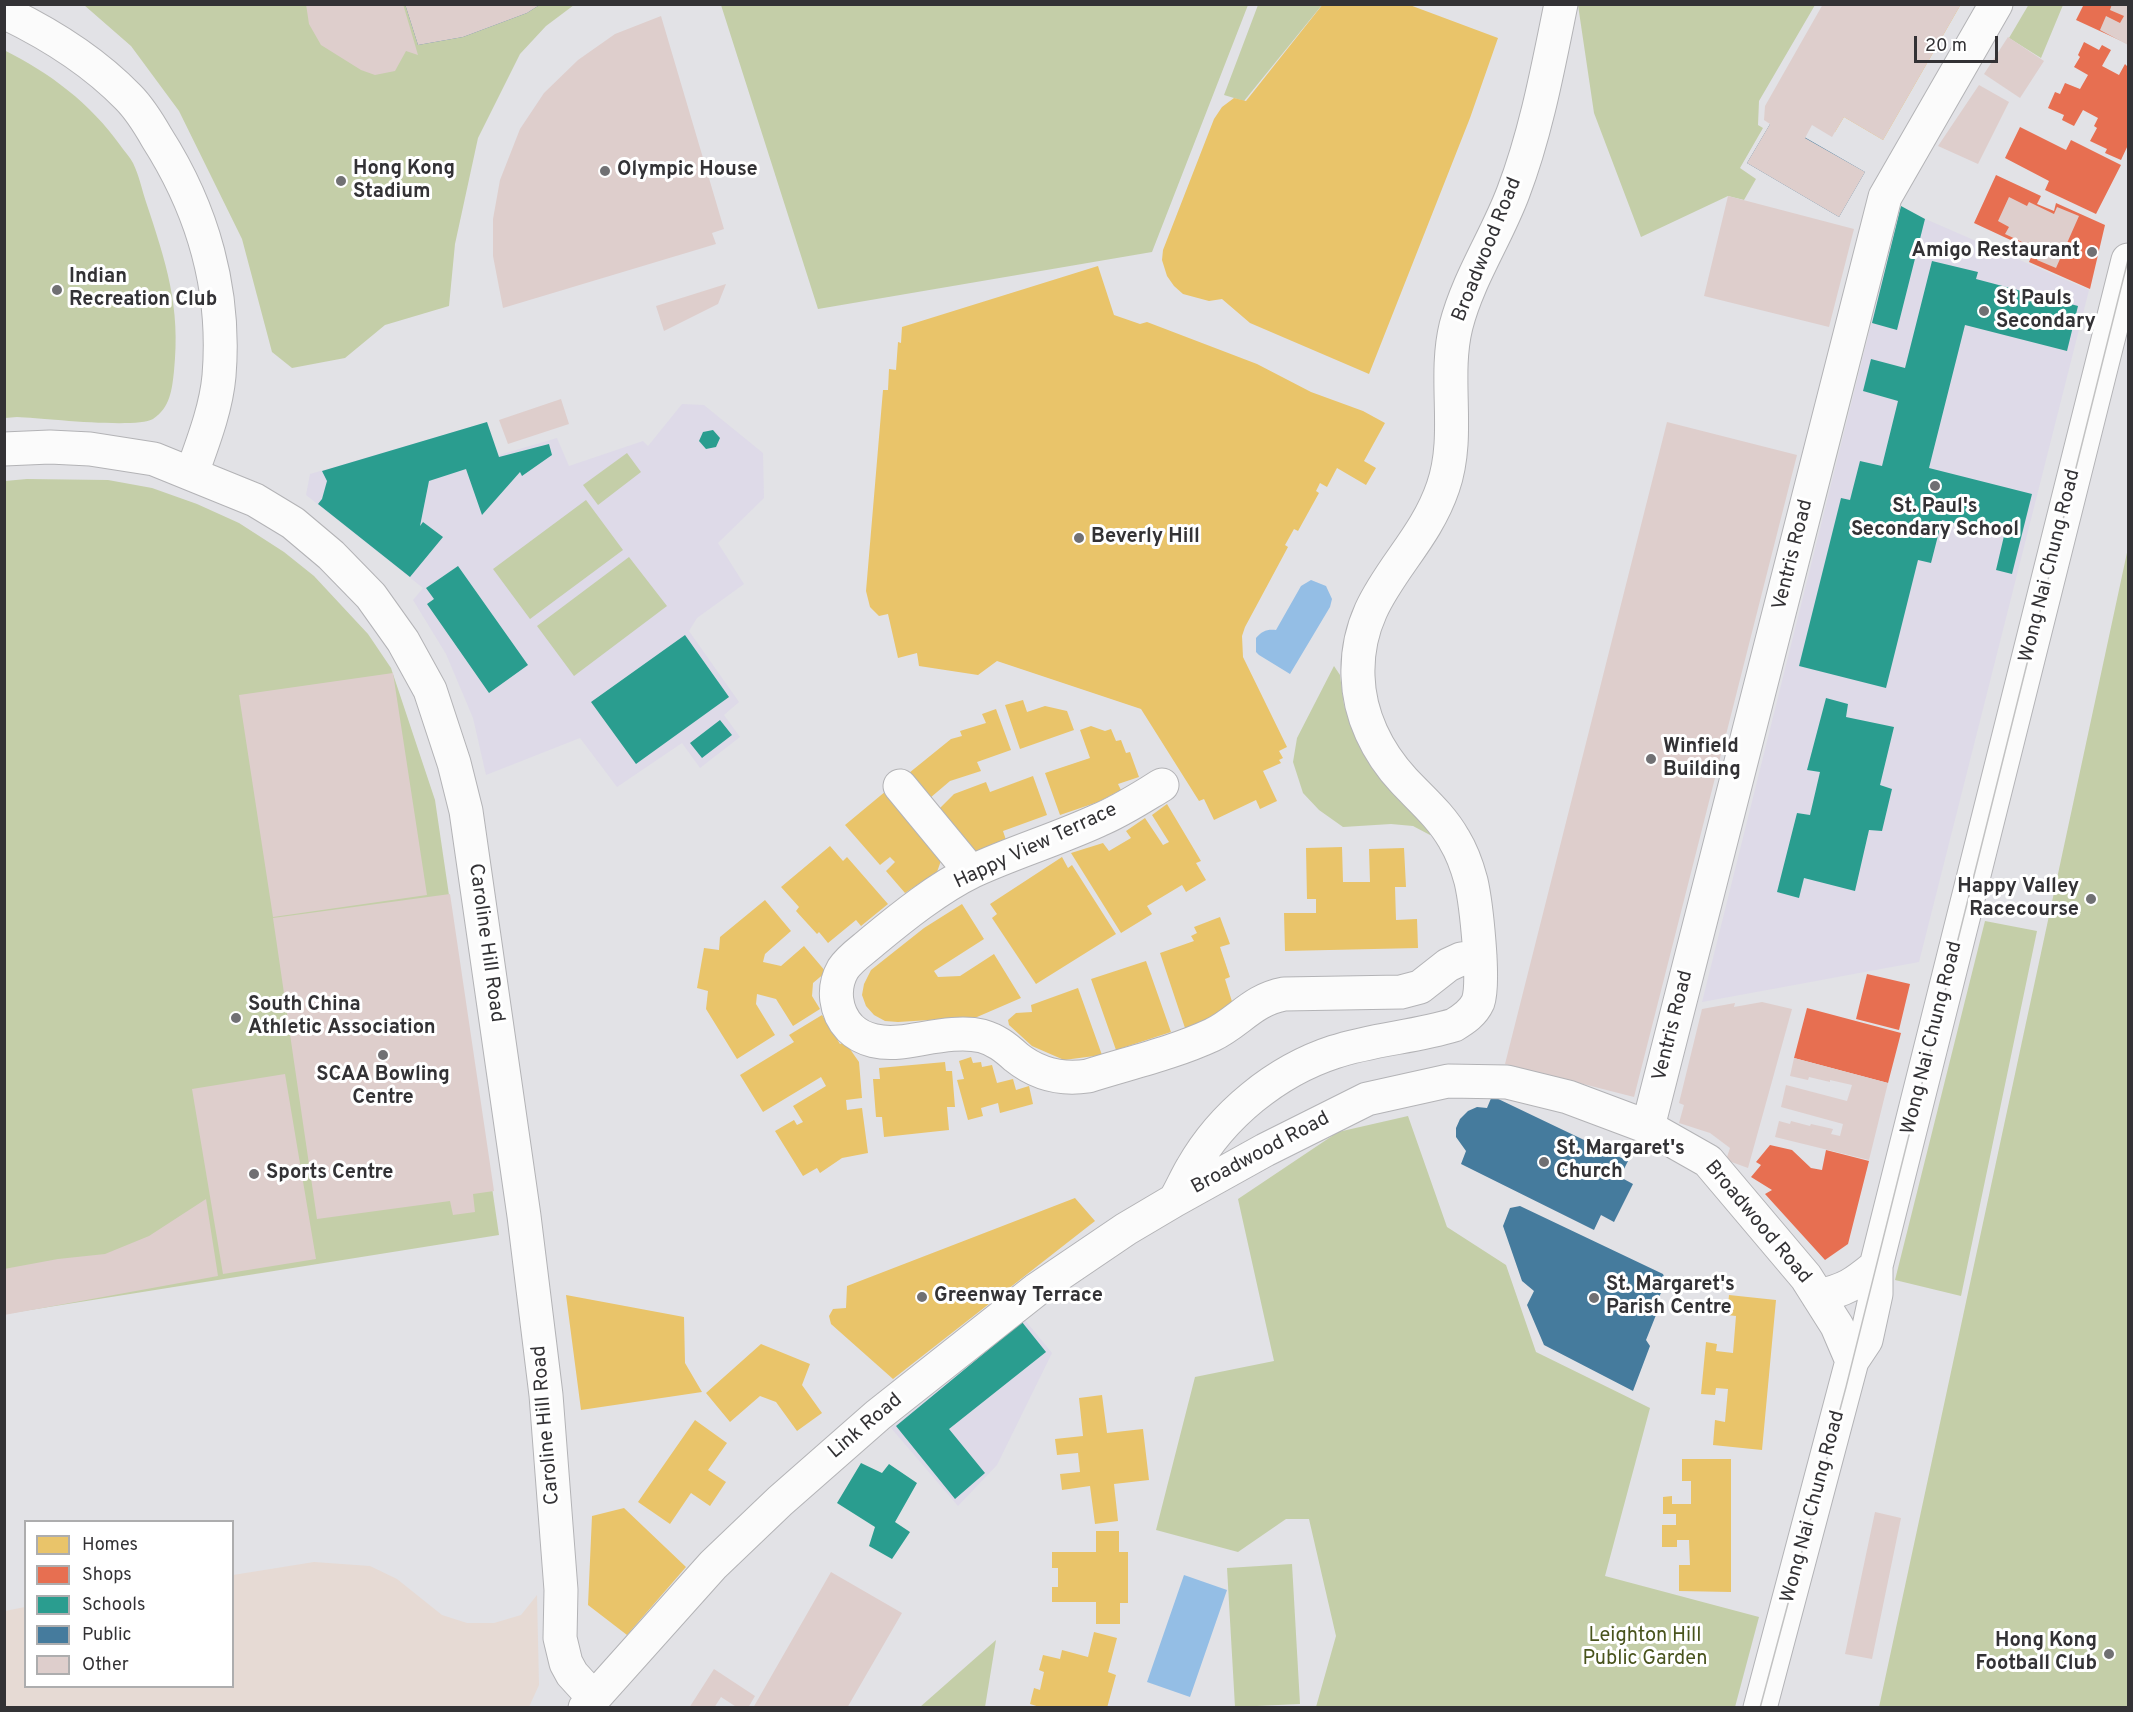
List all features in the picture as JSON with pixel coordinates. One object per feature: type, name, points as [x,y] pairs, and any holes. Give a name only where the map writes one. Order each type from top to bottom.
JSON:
[{"type":"street","name":"Broadwood Road","points":[[1175,1200],[1192,1167],[1213,1136],[1239,1109],[1268,1085],[1300,1066],[1335,1052],[1443,1028],[1464,1019],[1477,1005],[1480,994],[1480,956],[1472,883],[1466,862],[1440,817],[1394,769],[1372,736],[1362,707],[1358,677],[1360,645],[1370,610],[1388,578],[1421,533],[1445,483],[1450,451],[1450,359],[1456,325],[1467,293],[1514,190],[1534,126],[1562,4]]},
{"type":"street","name":"Ventris Road","points":[[1648,1127],[1885,197],[1996,4]]},
{"type":"street","points":[[4,12],[78,55],[130,99],[171,160],[192,204],[208,249],[216,284],[220,326],[218,378],[206,432],[192,473]]},
{"type":"street","name":"Wong Nai Chung Road","points":[[1760,1707],[1852,1361],[1866,1340],[1876,1294],[1876,1266],[2128,260]]},
{"type":"street","name":"Caroline Hill Road","points":[[4,449],[50,447],[122,453],[154,459],[255,500],[293,523],[331,555],[371,596],[403,642],[430,690],[454,763],[466,811],[524,1215],[546,1395],[561,1590],[560,1638],[566,1663],[589,1702]]},
{"type":"street","name":"Happy View Terrace","points":[[1162,785],[1101,820],[971,872],[910,910],[843,968],[837,984],[836,999],[841,1015],[850,1028],[863,1038],[879,1042],[896,1043],[966,1034],[980,1036],[1006,1047],[1029,1066],[1042,1073],[1073,1078],[1088,1076],[1193,1043],[1216,1033],[1255,1004],[1269,997],[1302,993],[1401,992],[1420,987],[1448,965],[1461,959],[1480,956]]},
{"type":"street","points":[[900,786],[971,872]]},
{"type":"street","name":"Broadwood Road","points":[[1175,1200],[1265,1150],[1367,1099],[1448,1081],[1506,1082],[1568,1097],[1648,1127],[1708,1161],[1806,1277],[1837,1326],[1852,1361]]},
{"type":"street","name":"Link Road","points":[[589,1702],[742,1536],[878,1415],[1036,1290],[1126,1229],[1175,1200]]},
{"type":"street","name":"Broadwood Road","points":[[1818,1296],[1839,1292],[1849,1287],[1876,1266]]},
{"type":"shaded area","name":"St. Paul's Secondary School","points":[[1900,208],[2089,290],[1919,962],[1702,1002]]},
{"type":"shaded area","points":[[682,404],[704,405],[763,453],[764,498],[718,543],[744,584],[697,618],[689,631],[739,702],[724,715],[740,737],[700,768],[682,743],[617,787],[580,738],[486,775],[473,718],[446,654],[413,600],[423,588],[306,495],[310,474],[487,422],[499,455],[557,438],[569,466],[643,441],[648,446]]},
{"type":"shaded area","points":[[1025,1320],[1052,1353],[997,1465],[958,1506],[891,1428]]},
{"type":"shaded area","points":[[314,1562],[370,1566],[397,1579],[442,1615],[467,1623],[494,1623],[521,1615],[537,1595],[539,1685],[529,1707],[5,1707],[5,1611],[24,1607],[24,1688],[234,1688],[234,1575]]},
{"type":"green space","points":[[721,4],[1248,5],[1152,252],[818,309]]},
{"type":"green space","points":[[2029,4],[2063,5],[2041,58],[2009,38]]},
{"type":"green space","name":"Hong Kong Stadium","points":[[84,5],[574,5],[546,26],[520,54],[478,138],[455,244],[449,306],[385,325],[345,358],[292,368],[272,352],[242,239],[179,111],[131,46]]},
{"type":"green space","points":[[1258,5],[1322,5],[1244,101],[1224,95]]},
{"type":"green space","points":[[1578,5],[1815,5],[1759,101],[1758,125],[1763,128],[1740,168],[1756,179],[1744,200],[1728,196],[1641,237],[1594,113]]},
{"type":"green space","name":"Indian Recreation Club","points":[[4,50],[68,90],[96,116],[130,158],[135,168],[160,245],[170,285],[175,326],[176,348],[171,392],[163,410],[153,419],[143,422],[109,423],[5,418]]},
{"type":"green space","points":[[627,453],[641,472],[598,505],[583,485]]},
{"type":"green space","name":"South China Athletic Association","points":[[108,480],[152,488],[197,504],[239,523],[284,552],[314,576],[368,634],[391,668],[435,800],[499,1235],[5,1314],[5,481]]},
{"type":"green space","points":[[586,500],[623,550],[530,619],[493,569]]},
{"type":"green space","name":"Happy Valley Racecourse","points":[[2128,548],[2128,1707],[1879,1707]]},
{"type":"green space","points":[[629,557],[667,606],[574,676],[537,626]]},
{"type":"green space","points":[[1334,666],[1340,675],[1344,705],[1351,726],[1369,753],[1428,816],[1430,835],[1413,826],[1391,824],[1343,827],[1319,810],[1303,793],[1293,762],[1297,738]]},
{"type":"green space","points":[[1985,921],[2037,931],[1961,1296],[1895,1280]]},
{"type":"green space","name":"Leighton Hill Public Garden","points":[[1408,1116],[1447,1227],[1506,1265],[1536,1352],[1650,1408],[1605,1576],[1759,1617],[1735,1707],[1316,1707],[1336,1636],[1309,1519],[1286,1519],[1238,1552],[1156,1530],[1195,1377],[1274,1361],[1238,1199],[1338,1132]]},
{"type":"green space","points":[[1292,1564],[1300,1704],[1235,1707],[1227,1568]]},
{"type":"green space","points":[[996,1640],[985,1707],[920,1707]]},
{"type":"water","points":[[1311,580],[1326,586],[1332,599],[1330,607],[1290,674],[1256,652],[1256,638],[1265,631],[1276,630],[1301,586]]},
{"type":"water","points":[[1184,1575],[1227,1590],[1190,1697],[1147,1682]]},
{"type":"building: Homes","points":[[1323,4],[1407,4],[1498,38],[1470,118],[1369,374],[1250,323],[1222,299],[1209,301],[1183,294],[1167,276],[1162,260],[1163,250],[1214,119],[1222,107],[1234,98],[1246,101]]},
{"type":"building: Homes","points":[[1823,4],[1961,4],[1883,140],[1844,117],[1835,132],[1796,109],[1847,21],[1822,6]]},
{"type":"building: Homes","points":[[1787,219],[1810,225],[1807,240],[1819,243],[1822,232],[1845,237],[1838,266],[1833,264],[1828,283],[1833,284],[1826,313],[1804,307],[1808,295],[1792,291],[1788,307],[1766,302],[1774,271],[1781,273],[1786,250],[1779,248]]},
{"type":"building: Homes","name":"Beverly Hill","points":[[1098,266],[1114,315],[1140,324],[1147,322],[1257,364],[1311,392],[1363,411],[1385,423],[1364,461],[1376,468],[1366,485],[1337,468],[1327,487],[1320,483],[1316,491],[1319,493],[1298,531],[1294,529],[1285,545],[1288,547],[1242,636],[1243,657],[1287,747],[1279,751],[1283,758],[1279,760],[1281,763],[1263,771],[1277,801],[1260,809],[1256,800],[1214,820],[1204,799],[1199,801],[1141,709],[997,661],[978,675],[919,666],[917,653],[898,658],[888,614],[879,616],[870,607],[866,591],[883,390],[888,390],[889,369],[896,370],[898,342],[901,343],[902,327]]},
{"type":"building: Homes","points":[[1715,495],[1749,503],[1741,535],[1735,534],[1731,551],[1726,550],[1722,568],[1727,569],[1722,588],[1729,589],[1721,622],[1686,613],[1693,583],[1667,576],[1680,518],[1708,524]]},
{"type":"building: Homes","points":[[1023,700],[1027,712],[1045,706],[1067,711],[1074,730],[1020,749],[1005,705]]},
{"type":"building: Homes","points":[[996,709],[1011,750],[977,762],[981,771],[950,781],[930,798],[909,773],[951,739],[962,736],[960,731],[986,723],[982,714]]},
{"type":"building: Homes","points":[[1091,726],[1105,731],[1111,729],[1116,741],[1121,740],[1126,753],[1130,752],[1139,777],[1118,784],[1121,790],[1098,802],[1060,815],[1045,773],[1090,758],[1080,730]]},
{"type":"building: Homes","points":[[1641,749],[1688,760],[1658,892],[1610,882],[1622,832],[1589,824],[1597,785],[1631,793]]},
{"type":"building: Homes","points":[[1033,776],[1047,815],[1003,831],[1006,840],[974,852],[939,809],[954,794],[986,782],[990,792]]},
{"type":"building: Homes","points":[[886,791],[942,858],[937,872],[905,893],[886,871],[895,862],[890,857],[880,865],[845,825]]},
{"type":"building: Homes","points":[[1167,804],[1201,861],[1196,863],[1206,880],[1186,892],[1182,885],[1147,906],[1152,914],[1121,933],[1071,853],[1103,843],[1109,851],[1131,838],[1126,831],[1145,818],[1163,845],[1169,842],[1152,815]]},
{"type":"building: Homes","points":[[830,846],[843,861],[847,857],[888,904],[861,926],[856,920],[828,943],[796,911],[799,907],[781,887]]},
{"type":"building: Homes","points":[[1342,847],[1343,882],[1370,882],[1369,849],[1404,848],[1406,887],[1395,887],[1396,920],[1417,919],[1418,948],[1285,951],[1284,913],[1316,913],[1316,899],[1307,899],[1306,848]]},
{"type":"building: Homes","points":[[1062,857],[1068,868],[1072,865],[1116,934],[1036,984],[992,918],[997,914],[990,904]]},
{"type":"building: Homes","points":[[765,900],[791,931],[765,954],[763,962],[781,966],[804,946],[826,972],[813,983],[812,996],[820,1009],[793,1026],[776,999],[757,994],[756,1004],[775,1035],[737,1059],[706,1009],[708,991],[697,988],[704,948],[719,950],[720,937]]},
{"type":"building: Homes","points":[[962,904],[984,939],[934,971],[938,977],[960,976],[994,954],[1021,998],[977,1017],[898,1022],[885,1021],[874,1015],[866,1006],[862,995],[864,984],[871,970],[924,928]]},
{"type":"building: Homes","points":[[1604,906],[1650,917],[1620,1048],[1576,1037],[1583,1004],[1560,999],[1563,985],[1551,982],[1560,941],[1594,949]]},
{"type":"building: Homes","points":[[1220,917],[1230,944],[1220,947],[1230,977],[1225,979],[1234,1008],[1215,1018],[1185,1028],[1160,953],[1194,941],[1191,936],[1197,933],[1194,927]]},
{"type":"building: Homes","points":[[1146,961],[1171,1032],[1116,1050],[1091,979]]},
{"type":"building: Homes","points":[[1078,988],[1102,1055],[1064,1060],[1032,1046],[1009,1025],[1008,1020],[1016,1013],[1032,1012],[1031,1005]]},
{"type":"building: Homes","points":[[822,1015],[840,1044],[845,1042],[859,1062],[862,1098],[846,1100],[847,1110],[862,1108],[868,1153],[842,1158],[820,1173],[817,1168],[803,1176],[775,1131],[794,1120],[797,1125],[803,1122],[793,1106],[826,1086],[821,1077],[763,1112],[740,1075],[794,1042],[789,1035]]},
{"type":"building: Homes","points":[[971,1057],[973,1063],[981,1062],[982,1067],[992,1065],[997,1083],[1013,1079],[1016,1090],[1029,1086],[1033,1104],[1000,1113],[998,1103],[981,1108],[983,1116],[968,1120],[957,1080],[964,1079],[959,1061]]},
{"type":"building: Homes","points":[[945,1062],[946,1071],[952,1071],[955,1107],[947,1107],[949,1130],[884,1137],[882,1117],[876,1117],[873,1079],[880,1079],[879,1068]]},
{"type":"building: Homes","name":"Greenway Terrace","points":[[1075,1198],[1095,1221],[893,1379],[831,1324],[829,1316],[833,1309],[846,1308],[847,1286]]},
{"type":"building: Homes","points":[[566,1295],[684,1317],[685,1363],[702,1392],[581,1410]]},
{"type":"building: Homes","points":[[1729,1295],[1776,1300],[1762,1450],[1713,1445],[1715,1420],[1725,1422],[1728,1389],[1716,1388],[1715,1395],[1701,1394],[1706,1342],[1717,1344],[1716,1351],[1733,1353],[1736,1316],[1727,1315]]},
{"type":"building: Homes","points":[[761,1344],[810,1364],[802,1385],[822,1413],[797,1431],[776,1402],[760,1396],[730,1422],[706,1393]]},
{"type":"building: Homes","points":[[1102,1395],[1107,1433],[1143,1429],[1149,1480],[1114,1484],[1118,1521],[1095,1524],[1090,1486],[1062,1490],[1060,1474],[1080,1472],[1078,1453],[1057,1455],[1055,1439],[1083,1436],[1079,1398]]},
{"type":"building: Homes","points":[[695,1420],[727,1443],[708,1470],[726,1482],[710,1506],[691,1493],[670,1524],[638,1502]]},
{"type":"building: Homes","points":[[1682,1459],[1731,1459],[1731,1592],[1679,1591],[1679,1565],[1690,1565],[1689,1540],[1677,1540],[1677,1547],[1662,1547],[1662,1525],[1676,1525],[1676,1514],[1663,1514],[1663,1497],[1672,1496],[1672,1504],[1691,1504],[1691,1481],[1682,1481]]},
{"type":"building: Homes","points":[[624,1508],[686,1567],[627,1635],[588,1605],[592,1516]]},
{"type":"building: Homes","points":[[1096,1531],[1119,1531],[1119,1552],[1128,1552],[1128,1603],[1120,1603],[1120,1624],[1096,1624],[1096,1602],[1052,1602],[1052,1587],[1058,1587],[1058,1568],[1052,1568],[1052,1552],[1096,1552]]},
{"type":"building: Homes","points":[[1094,1632],[1117,1638],[1108,1672],[1116,1675],[1107,1708],[1043,1708],[1030,1704],[1034,1688],[1040,1690],[1044,1672],[1039,1670],[1043,1655],[1060,1659],[1062,1650],[1088,1657]]},
{"type":"building: Shops","points":[[2084,4],[2128,4],[2128,44],[2076,20]]},
{"type":"building: Shops","points":[[2084,42],[2099,50],[2102,45],[2111,50],[2102,66],[2119,75],[2125,64],[2128,67],[2128,145],[2121,160],[2105,153],[2107,149],[2090,141],[2097,128],[2094,126],[2098,118],[2083,110],[2074,126],[2062,120],[2064,115],[2048,108],[2055,92],[2060,94],[2065,83],[2080,89],[2088,75],[2074,67],[2080,57],[2078,55]]},
{"type":"building: Shops","points":[[2020,127],[2066,150],[2071,140],[2121,165],[2096,214],[2045,190],[2049,181],[2005,158]]},
{"type":"building: Shops","points":[[1996,175],[2041,196],[2037,204],[2054,211],[2056,203],[2105,225],[2090,289],[2029,262],[2035,248],[2018,241],[2017,243],[1974,223]]},
{"type":"building: Shops","points":[[1867,974],[1910,984],[1899,1030],[1856,1019]]},
{"type":"building: Shops","points":[[1807,1008],[1901,1033],[1888,1083],[1794,1058]]},
{"type":"building: Shops","points":[[1770,1145],[1792,1150],[1811,1168],[1822,1170],[1826,1150],[1869,1161],[1848,1244],[1825,1260],[1765,1194],[1772,1190],[1751,1177],[1761,1165],[1756,1162]]},
{"type":"building: Schools","points":[[1901,206],[1925,219],[1897,330],[1872,323]]},
{"type":"building: Schools","points":[[1932,261],[1978,272],[1976,279],[2078,306],[2067,351],[1965,325],[1929,468],[2032,494],[2012,574],[1996,570],[2004,536],[1942,520],[1931,563],[1918,560],[1886,688],[1799,666],[1841,498],[1850,500],[1860,461],[1882,466],[1898,401],[1863,391],[1871,359],[1905,368]]},
{"type":"building: Schools","points":[[487,422],[499,457],[549,444],[552,455],[522,476],[520,472],[482,515],[466,469],[429,481],[420,526],[423,522],[443,537],[410,577],[318,504],[322,499],[327,481],[322,471]]},
{"type":"building: Schools","points":[[713,430],[720,438],[716,447],[706,449],[699,441],[703,432]]},
{"type":"building: Schools","points":[[458,566],[528,665],[489,693],[427,604],[434,599],[426,588]]},
{"type":"building: Schools","points":[[685,635],[729,697],[636,764],[591,702]]},
{"type":"building: Schools","points":[[1826,698],[1848,704],[1846,717],[1894,727],[1880,785],[1892,789],[1882,831],[1869,830],[1855,891],[1804,878],[1799,898],[1777,892],[1797,813],[1810,815],[1820,772],[1807,770]]},
{"type":"building: Schools","points":[[720,720],[732,735],[702,758],[690,743]]},
{"type":"building: Schools","points":[[1022,1322],[1046,1352],[949,1429],[985,1473],[955,1499],[896,1426]]},
{"type":"building: Schools","points":[[861,1463],[882,1473],[889,1464],[917,1483],[895,1522],[910,1532],[892,1559],[869,1546],[875,1527],[837,1503]]},
{"type":"building: Public","points":[[405,4],[541,4],[527,13],[463,37],[418,45]]},
{"type":"building: Public","points":[[1773,119],[1865,172],[1839,217],[1747,163]]},
{"type":"building: Public","name":"St. Margaret's Church","points":[[1492,1096],[1628,1161],[1620,1177],[1633,1184],[1614,1222],[1601,1215],[1594,1230],[1461,1164],[1466,1151],[1456,1137],[1456,1128],[1460,1119],[1468,1111],[1477,1107],[1487,1108]]},
{"type":"building: Public","name":"St. Margaret's Parish Centre","points":[[1520,1206],[1663,1274],[1666,1282],[1654,1308],[1656,1315],[1646,1340],[1650,1346],[1633,1391],[1544,1345],[1527,1305],[1534,1291],[1522,1281],[1503,1226],[1510,1208]]},
{"type":"building: Other","points":[[306,4],[403,4],[418,55],[406,51],[395,71],[375,75],[361,70],[321,45],[309,24]]},
{"type":"building: Other","points":[[405,4],[541,4],[527,13],[463,37],[418,45]]},
{"type":"building: Other","points":[[1823,4],[1961,4],[1883,140],[1844,117],[1832,137],[1812,125],[1805,138],[1865,172],[1839,217],[1747,163],[1770,124],[1764,120],[1765,106]]},
{"type":"building: Other","points":[[2112,4],[2128,4],[2128,45],[2100,30],[2106,16],[2120,23],[2124,16],[2110,10]]},
{"type":"building: Other","name":"Olympic House","points":[[661,16],[724,229],[712,233],[716,244],[503,308],[493,256],[493,219],[500,180],[520,129],[544,93],[578,60],[615,34]]},
{"type":"building: Other","points":[[2008,37],[2044,61],[2020,98],[1984,74]]},
{"type":"building: Other","points":[[1979,85],[2009,102],[1978,164],[1938,146]]},
{"type":"building: Other","points":[[1728,196],[1854,229],[1829,327],[1704,296]]},
{"type":"building: Other","points":[[2009,197],[2027,206],[2029,202],[2054,214],[2057,207],[2079,216],[2056,268],[2037,260],[2041,251],[2005,234],[2009,227],[1998,221]]},
{"type":"building: Other","points":[[726,284],[718,304],[664,331],[656,306]]},
{"type":"building: Other","points":[[561,399],[569,424],[508,444],[499,420]]},
{"type":"building: Other","name":"Winfield Building","points":[[1667,422],[1797,455],[1634,1097],[1505,1064]]},
{"type":"building: Other","points":[[393,673],[427,895],[273,917],[239,695]]},
{"type":"building: Other","name":"SCAA Bowling Centre","points":[[450,894],[494,1191],[473,1194],[475,1212],[453,1215],[450,1201],[317,1219],[273,918]]},
{"type":"building: Other","points":[[1762,1002],[1792,1009],[1748,1168],[1726,1160],[1730,1148],[1710,1133],[1679,1123],[1684,1105],[1679,1103],[1702,1009],[1735,1003],[1734,1007]]},
{"type":"building: Other","points":[[1794,1058],[1888,1083],[1869,1160],[1775,1137],[1779,1121],[1833,1129],[1831,1134],[1840,1136],[1843,1124],[1781,1107],[1786,1085],[1847,1101],[1852,1085],[1790,1076]]},
{"type":"building: Other","name":"Sports Centre","points":[[285,1074],[316,1259],[223,1274],[192,1089]]},
{"type":"building: Other","points":[[206,1199],[218,1276],[4,1315],[4,1269],[58,1259],[105,1254],[149,1236]]},
{"type":"building: Other","points":[[1875,1512],[1901,1518],[1872,1659],[1845,1654]]},
{"type":"building: Other","points":[[831,1572],[902,1613],[847,1708],[753,1708]]},
{"type":"building: Other","points":[[714,1669],[755,1696],[748,1708],[738,1708],[721,1697],[714,1708],[689,1708]]},
{"type":"tram line","points":[[1760,1708],[1846,1387],[2128,260]]},
{"type":"place","name":"Olympic House","points":[[605,171]]},
{"type":"place","name":"Hong Kong Stadium","points":[[341,181]]},
{"type":"place","name":"Amigo Restaurant","points":[[2092,252]]},
{"type":"place","name":"Indian Recreation Club","points":[[57,290]]},
{"type":"place","name":"St Pauls Secondary","points":[[1984,311]]},
{"type":"place","name":"St. Paul's Secondary School","points":[[1935,486]]},
{"type":"place","name":"Beverly Hill","points":[[1079,538]]},
{"type":"place","name":"Winfield Building","points":[[1651,759]]},
{"type":"place","name":"Happy Valley Racecourse","points":[[2091,899]]},
{"type":"place","name":"South China Athletic Association","points":[[236,1018]]},
{"type":"place","name":"SCAA Bowling Centre","points":[[383,1055]]},
{"type":"place","name":"St. Margaret's Church","points":[[1544,1162]]},
{"type":"place","name":"Sports Centre","points":[[254,1174]]},
{"type":"place","name":"Greenway Terrace","points":[[922,1297]]},
{"type":"place","name":"St. Margaret's Parish Centre","points":[[1594,1298]]},
{"type":"place","name":"Hong Kong Football Club","points":[[2109,1654]]}]
